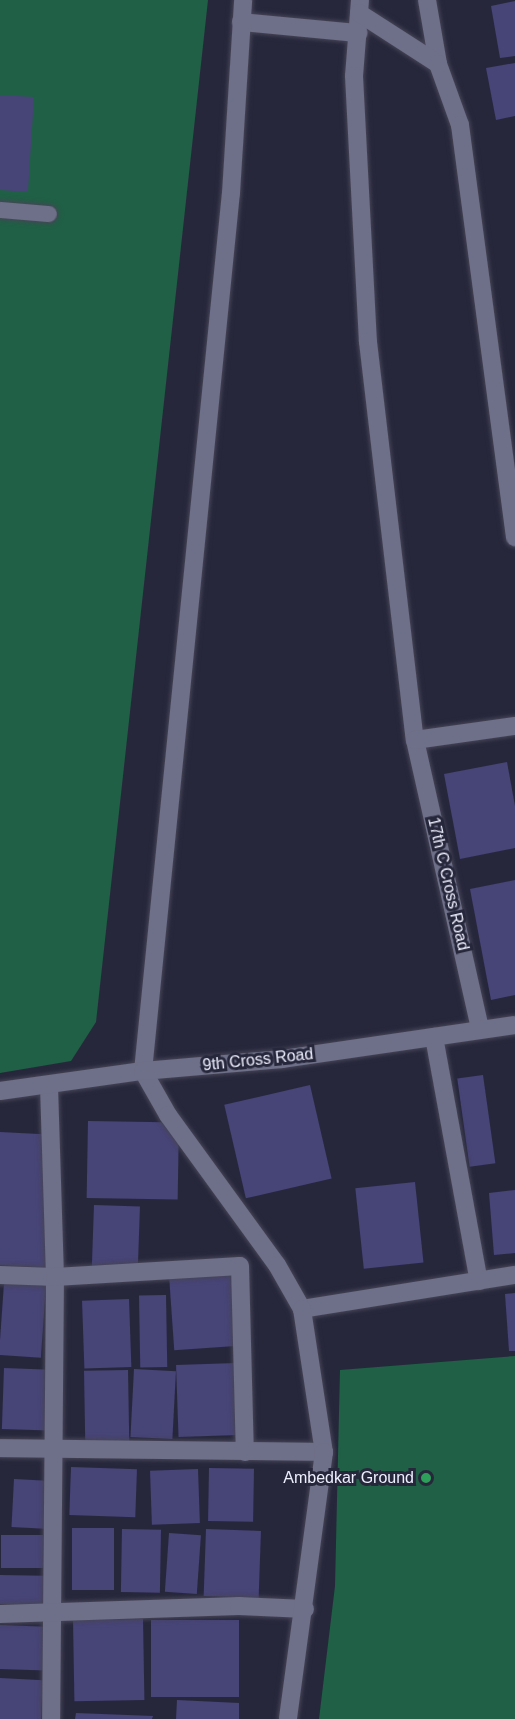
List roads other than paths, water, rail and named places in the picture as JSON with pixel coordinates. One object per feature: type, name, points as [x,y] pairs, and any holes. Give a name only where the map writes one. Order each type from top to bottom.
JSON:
[{"type":"street","points":[[243,0],[231,193],[143,1071],[168,1115],[276,1265],[303,1309],[324,1452],[305,1609],[288,1719]]},
{"type":"street","points":[[427,0],[438,64],[460,125],[515,537]]},
{"type":"street","points":[[359,6],[438,64]]},
{"type":"street","name":"17th C Cross Road","points":[[359,6],[354,76],[368,342],[416,740],[480,1029]]},
{"type":"street","points":[[241,22],[358,33]]},
{"type":"street","points":[[416,740],[515,726]]},
{"type":"street","name":"9th Cross Road","points":[[0,1092],[143,1071],[282,1059],[515,1025]]},
{"type":"street","points":[[434,1037],[479,1281]]},
{"type":"street","points":[[49,1086],[55,1277],[54,1610],[51,1719]]},
{"type":"street","points":[[0,1275],[55,1277],[240,1266],[244,1452]]},
{"type":"street","points":[[303,1309],[515,1275]]},
{"type":"street","points":[[0,1448],[324,1452]]},
{"type":"street","points":[[0,1614],[54,1610],[239,1606],[305,1609]]},
{"type":"lane","points":[[0,210],[49,213]]},
{"type":"place","name":"Ambedkar Ground","points":[[426,1478]]}]
